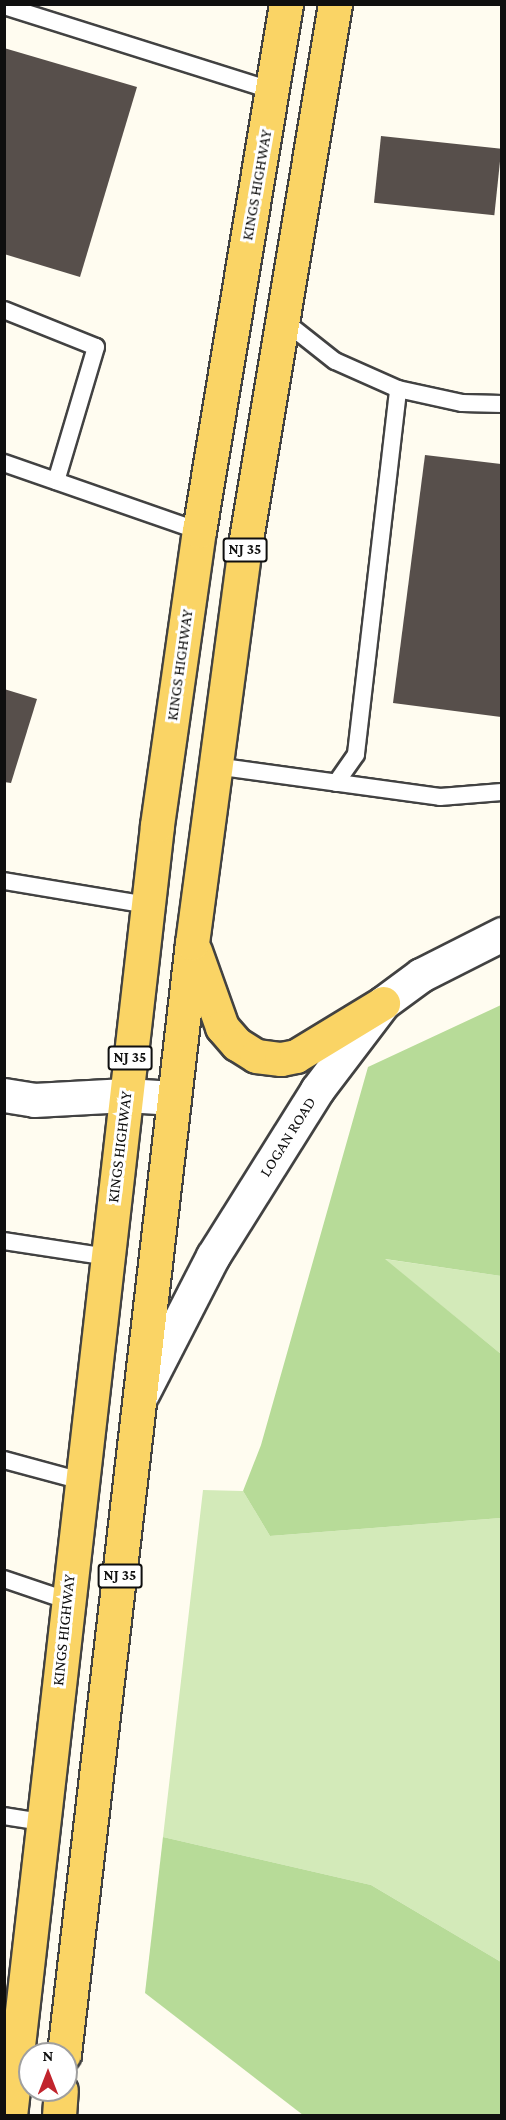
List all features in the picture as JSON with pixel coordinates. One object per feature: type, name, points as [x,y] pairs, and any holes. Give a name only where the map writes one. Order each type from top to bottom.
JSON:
[{"type":"main road","name":"KINGS HIGHWAY","points":[[10,2115],[11,2043],[43,1822],[66,1600],[82,1481],[148,905],[199,531],[286,4]]},
{"type":"main road","name":"NJ 35","points":[[65,2042],[192,943],[215,766],[244,551],[335,4]]},
{"type":"main road","points":[[192,943],[222,1027],[237,1044],[255,1056],[281,1059],[296,1056],[336,1035],[383,1003]]},
{"type":"street","name":"LOGAN ROAD","points":[[140,1399],[213,1256],[317,1090],[383,1003],[421,975],[501,934]]},
{"type":"street","points":[[4,1095],[34,1100],[126,1095],[174,1098]]},
{"type":"lane","points":[[4,6],[273,91]]},
{"type":"lane","points":[[4,310],[96,347],[56,481]]},
{"type":"lane","points":[[283,320],[335,361],[398,389],[462,404],[501,404]]},
{"type":"lane","points":[[336,783],[356,754],[398,389]]},
{"type":"lane","points":[[4,463],[199,531]]},
{"type":"lane","points":[[215,766],[440,797],[501,792]]},
{"type":"lane","points":[[4,881],[148,905]]},
{"type":"lane","points":[[4,1241],[108,1257]]},
{"type":"lane","points":[[4,1460],[82,1481]]},
{"type":"lane","points":[[4,1579],[66,1600]]},
{"type":"lane","points":[[4,1816],[43,1822]]},
{"type":"green space","points":[[501,1005],[501,1276],[385,1259],[501,1354],[501,1518],[270,1536],[243,1491],[261,1445],[368,1067]]},
{"type":"green space","points":[[384,1259],[501,1276],[501,1354]]},
{"type":"green space","points":[[203,1490],[243,1491],[270,1536],[501,1518],[501,1962],[371,1885],[163,1837]]},
{"type":"green space","points":[[163,1837],[371,1885],[501,1962],[501,2115],[303,2115],[145,1993]]},
{"type":"building","points":[[4,48],[137,87],[80,277],[4,254]]},
{"type":"building","points":[[381,136],[501,149],[494,215],[374,203]]},
{"type":"building","points":[[425,455],[501,464],[501,717],[393,703]]},
{"type":"building","points":[[4,689],[37,699],[11,783],[4,782]]}]
